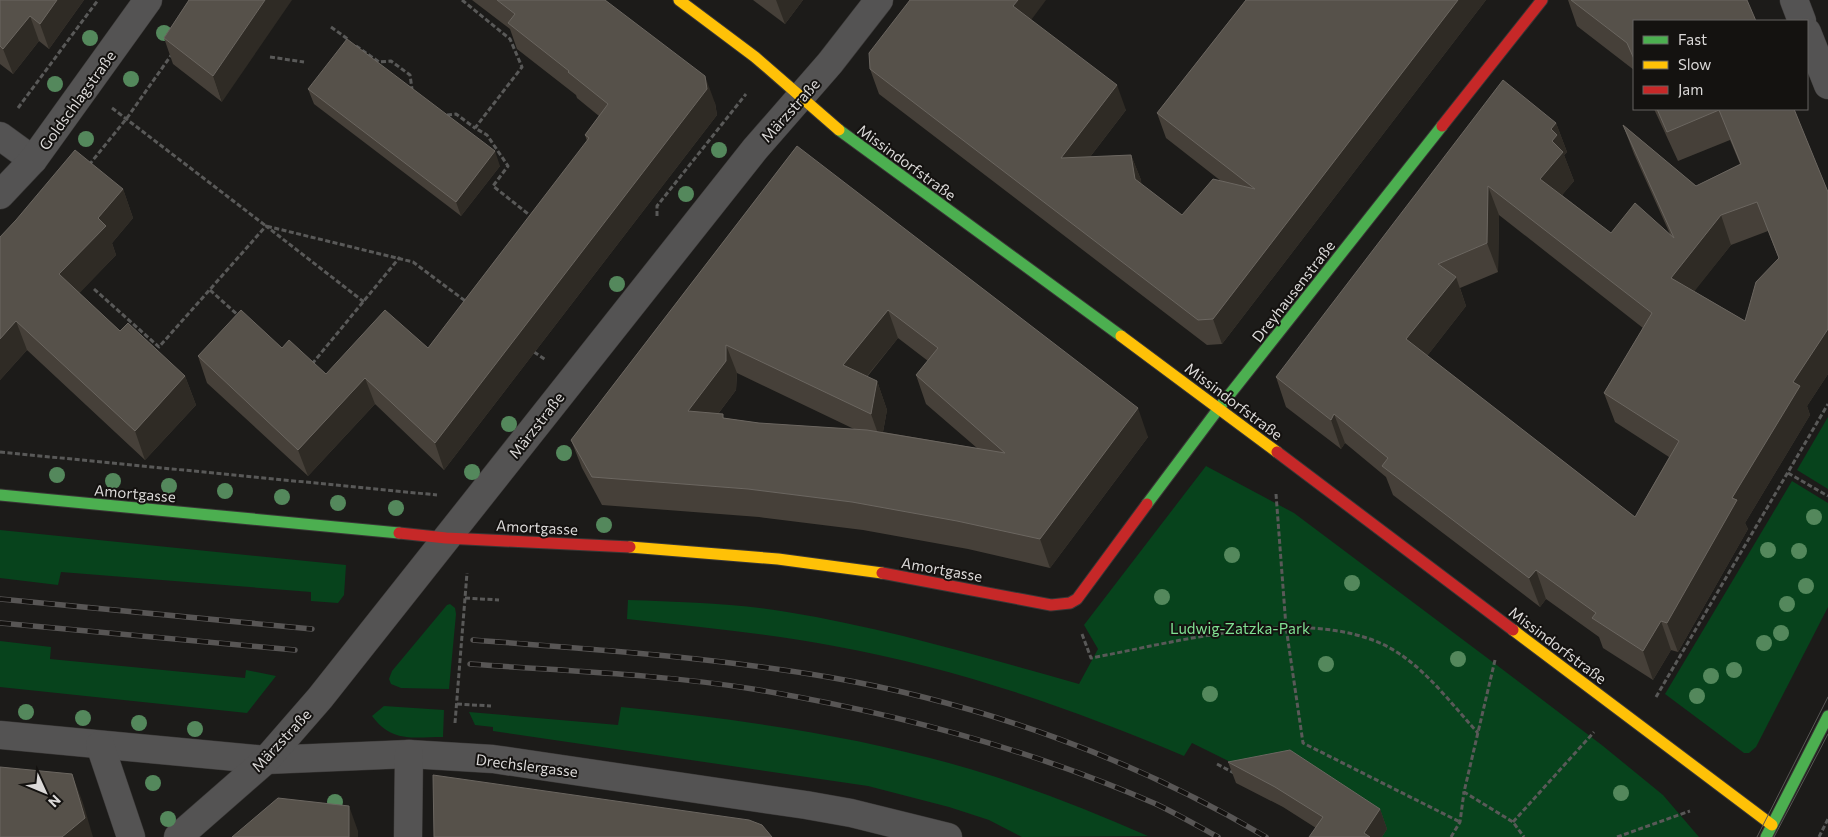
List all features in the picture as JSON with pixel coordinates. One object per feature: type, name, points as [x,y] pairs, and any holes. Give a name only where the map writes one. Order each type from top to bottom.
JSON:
[{"type":"street","name":"Goldschlagstraße","points":[[0,195],[34,160],[148,0]]},
{"type":"street","name":"Missindorfstraße","points":[[679,0],[755,56],[801,98],[854,142],[1219,408],[1772,825]]},
{"type":"street","name":"Märzstraße","points":[[178,837],[266,760],[320,698],[417,579],[458,539],[755,149],[801,98],[879,0]]},
{"type":"street","name":"Dreyhausenstraße","points":[[1070,604],[1077,599],[1219,408],[1542,0]]},
{"type":"street","points":[[1794,0],[1802,20]]},
{"type":"street","points":[[1808,35],[1828,85]]},
{"type":"street","points":[[0,136],[34,160]]},
{"type":"street","name":"Amortgasse","points":[[0,496],[458,539],[654,548],[778,559],[917,579],[1051,605],[1070,604]]},
{"type":"street","points":[[1766,837],[1828,716]]},
{"type":"street","name":"Drechslergasse","points":[[0,736],[266,760],[409,754],[453,756],[529,764],[806,805],[891,830],[948,837]]},
{"type":"street","points":[[100,744],[131,837]]},
{"type":"street","points":[[408,837],[409,754]]},
{"type":"path","points":[[17,110],[98,0]]},
{"type":"path","points":[[462,0],[510,39],[522,67],[475,128]]},
{"type":"path","points":[[331,28],[379,62],[391,60],[410,75],[411,88],[419,94]]},
{"type":"path","points":[[85,171],[127,118],[177,48]]},
{"type":"path","points":[[270,57],[304,62]]},
{"type":"path","points":[[85,89],[127,118],[364,302]]},
{"type":"path","points":[[442,111],[449,116],[456,114],[487,135],[508,166],[494,186],[535,220]]},
{"type":"path","points":[[266,226],[400,257],[413,262],[471,305]]},
{"type":"path","points":[[94,289],[159,347],[266,226]]},
{"type":"path","points":[[305,364],[313,364],[400,257]]},
{"type":"path","points":[[210,290],[246,323]]},
{"type":"path","points":[[1655,699],[1828,404]]},
{"type":"path","points":[[0,452],[437,494]]},
{"type":"path","points":[[1788,473],[1828,496]]},
{"type":"path","points":[[1276,489],[1286,627],[1303,743],[1460,822]]},
{"type":"path","points":[[453,756],[465,598],[458,539]]},
{"type":"path","points":[[465,598],[499,600]]},
{"type":"path","points":[[1091,658],[1206,637],[1286,627],[1323,629],[1365,637],[1386,645],[1405,657],[1420,670],[1478,733]]},
{"type":"path","points":[[1451,837],[1460,822],[1464,792],[1497,653]]},
{"type":"path","points":[[457,704],[491,706]]},
{"type":"path","points":[[1513,822],[1595,731]]},
{"type":"path","points":[[1217,764],[1235,773]]},
{"type":"path","points":[[1464,792],[1513,822],[1524,837]]},
{"type":"path","points":[[1617,837],[1690,810]]},
{"type":"path","points":[[1819,837],[1828,819]]},
{"type":"green space","points":[[1828,417],[1828,489],[1797,470]]},
{"type":"green space","name":"Ludwig-Zatzka-Park","points":[[1206,466],[1294,513],[1494,663],[1603,746],[1663,795],[1699,837],[1382,837],[1192,743],[1184,756],[1056,706],[969,678],[879,655],[808,641],[627,619],[628,600],[708,603],[767,609],[861,626],[1079,684],[1098,649],[1084,625]]},
{"type":"green space","points":[[1792,481],[1828,503],[1828,607],[1756,747],[1749,753],[1744,753],[1665,694]]},
{"type":"green space","points":[[0,530],[346,565],[344,595],[338,603],[311,601],[311,592],[61,572],[58,585],[0,578]]},
{"type":"green space","points":[[450,604],[455,608],[456,614],[449,689],[401,688],[391,684],[389,679],[392,671],[447,605]]},
{"type":"green space","points":[[0,641],[51,647],[50,659],[245,678],[246,670],[276,676],[247,713],[0,687]]},
{"type":"green space","points":[[384,706],[444,710],[443,737],[404,737],[387,731],[372,716]]},
{"type":"green space","points":[[621,707],[716,718],[810,732],[904,751],[996,777],[1073,805],[1148,836],[1022,837],[989,820],[949,807],[868,786],[493,731],[493,727],[475,725],[469,712],[618,725]]},
{"type":"building","points":[[0,0],[57,0],[40,24],[30,16],[3,49],[0,46]]},
{"type":"building","points":[[189,0],[265,0],[213,76],[164,38]]},
{"type":"building","points":[[497,0],[605,0],[705,76],[707,89],[435,443],[365,378],[298,450],[198,356],[241,310],[282,348],[289,340],[326,374],[385,310],[428,348],[589,138],[585,135],[608,104],[508,23],[515,14]]},
{"type":"building","points":[[910,0],[1018,0],[1013,6],[1117,85],[1061,158],[1131,155],[1135,179],[1182,215],[1213,179],[1255,189],[1157,113],[1246,0],[1458,0],[1213,319],[1198,320],[870,69],[869,53]]},
{"type":"building","points":[[1571,0],[1747,0],[1756,20],[1633,20],[1633,57],[1627,43]]},
{"type":"building","points":[[347,39],[495,151],[456,202],[308,89]]},
{"type":"building","points":[[1503,80],[1556,123],[1551,129],[1557,135],[1552,141],[1563,152],[1540,179],[1611,233],[1635,203],[1674,238],[1623,125],[1696,186],[1741,164],[1719,110],[1794,110],[1828,192],[1828,329],[1793,382],[1800,386],[1732,498],[1737,500],[1667,623],[1661,621],[1643,651],[1592,618],[1596,613],[1536,570],[1529,578],[1382,466],[1388,458],[1334,414],[1331,420],[1276,377]],"holes":[[[1488,186],[1652,313],[1604,393],[1679,441],[1635,517],[1406,339],[1456,277],[1438,264],[1487,243]],[[1757,202],[1779,258],[1756,282],[1745,321],[1671,278],[1721,215]]]},
{"type":"building","points":[[1657,110],[1719,110],[1667,132]]},
{"type":"building","points":[[797,146],[1138,408],[1040,539],[957,521],[852,502],[748,489],[592,477],[571,440]],"holes":[[[888,310],[938,348],[916,375],[1005,453],[867,430],[759,423],[723,418],[723,414],[688,411],[726,361],[726,345],[871,414],[877,381],[843,365]]]},
{"type":"building","points":[[75,150],[123,189],[98,218],[106,226],[59,274],[120,331],[128,323],[185,376],[135,431],[16,321],[0,339],[0,237]]},
{"type":"building","points":[[1290,750],[1380,809],[1364,833],[1370,837],[1309,837],[1323,817],[1275,787],[1228,762]]},
{"type":"building","points":[[0,767],[72,774],[85,818],[62,837],[0,837]]},
{"type":"building","points":[[433,775],[749,820],[762,825],[772,837],[434,837]]},
{"type":"building","points":[[278,798],[349,806],[349,837],[232,837]]},
{"type":"tram line","points":[[1757,837],[1828,697]]},
{"type":"tram line","points":[[1774,837],[1828,734]]},
{"type":"railway","points":[[0,599],[312,629]]},
{"type":"railway","points":[[0,623],[295,650]]},
{"type":"railway","points":[[473,640],[650,654],[739,664],[828,677],[942,702],[1054,737],[1109,759],[1163,782],[1266,837]]},
{"type":"railway","points":[[470,664],[718,684],[805,698],[856,709],[958,734],[1058,766],[1156,804],[1218,837]]},
{"type":"traffic: fast","points":[[1147,504],[1219,408],[1442,126]]},
{"type":"traffic: fast","points":[[839,130],[1121,336]]},
{"type":"traffic: fast","points":[[0,495],[399,533]]},
{"type":"traffic: fast","points":[[1766,837],[1828,716]]},
{"type":"traffic: slow","points":[[679,0],[755,57],[839,130]]},
{"type":"traffic: slow","points":[[1121,336],[1277,452]]},
{"type":"traffic: slow","points":[[630,547],[778,559],[882,573]]},
{"type":"traffic: slow","points":[[1513,630],[1772,825]]},
{"type":"traffic: jam","points":[[1442,126],[1542,0]]},
{"type":"traffic: jam","points":[[1277,452],[1513,630]]},
{"type":"traffic: jam","points":[[882,573],[1051,605],[1070,603],[1077,599],[1147,504]]},
{"type":"traffic: jam","points":[[399,533],[446,538],[630,547]]}]
